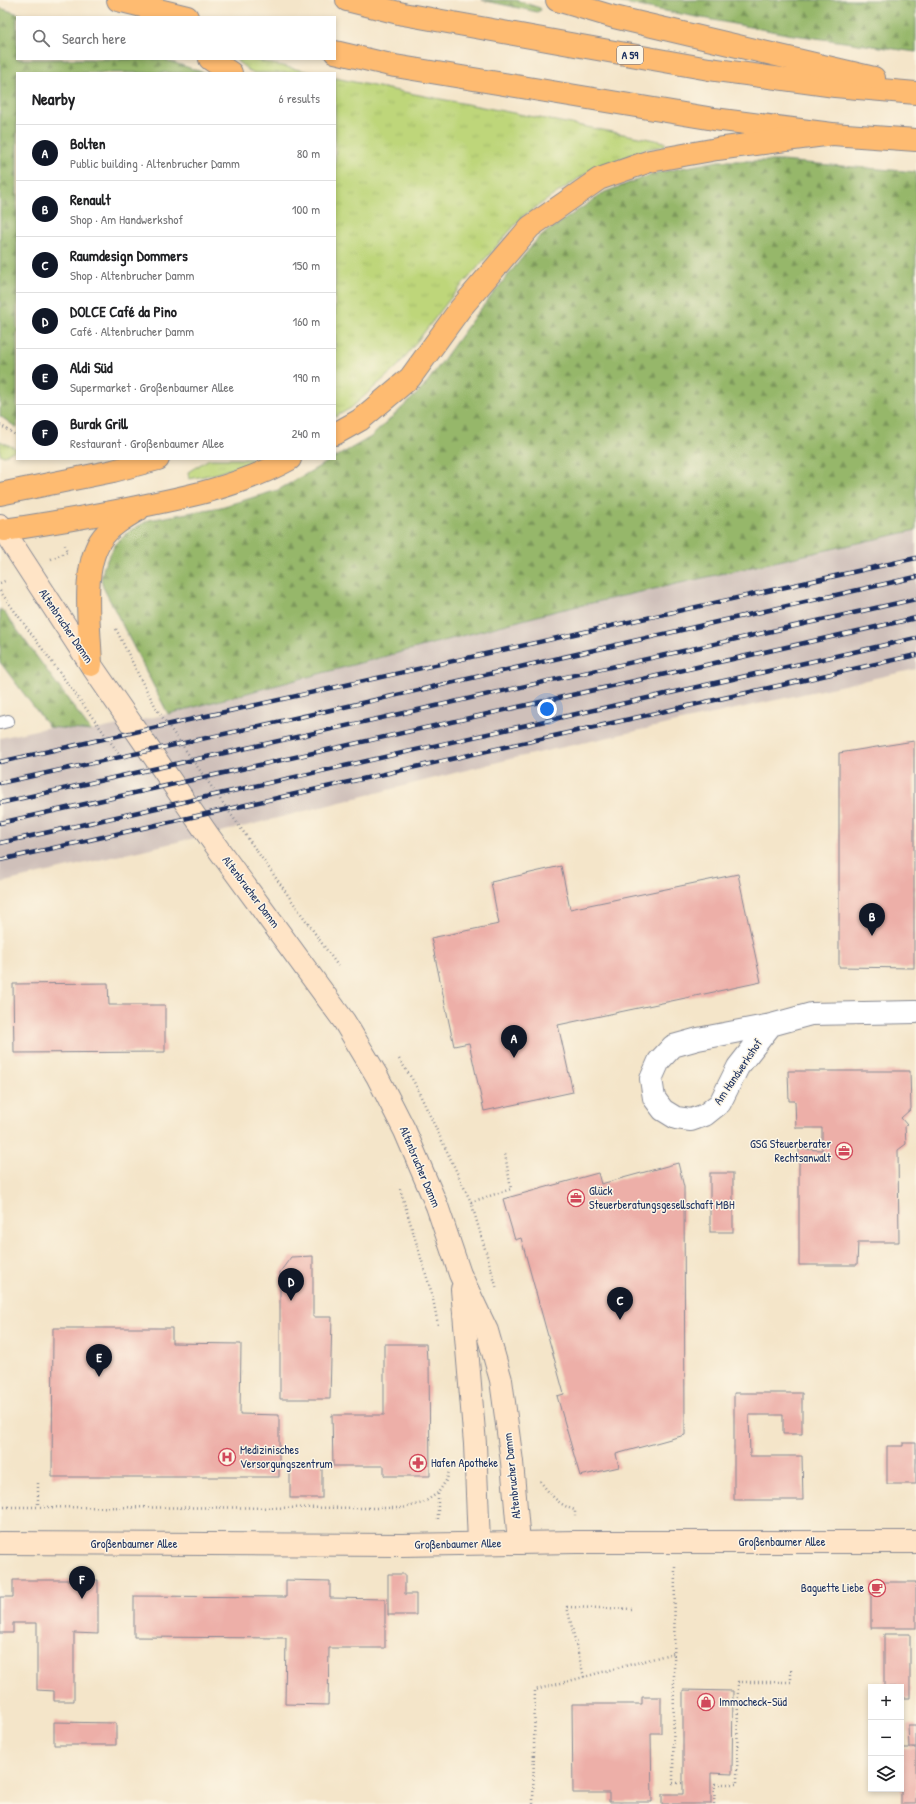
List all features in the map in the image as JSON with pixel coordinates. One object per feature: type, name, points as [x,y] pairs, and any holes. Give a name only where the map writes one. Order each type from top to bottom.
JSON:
[{"type":"highway","name":"A 59","points":[[348,0],[411,15],[709,69],[835,86],[916,93]]},
{"type":"highway","points":[[557,0],[614,17],[916,88]]},
{"type":"highway","points":[[122,1],[145,16]]},
{"type":"highway","points":[[122,1],[183,16]]},
{"type":"highway","points":[[336,52],[395,66],[714,119],[832,134],[916,140]]},
{"type":"highway","points":[[212,60],[230,72]]},
{"type":"highway","points":[[336,433],[360,420],[410,378],[460,309],[530,227],[599,179],[650,161],[717,149],[832,134]]},
{"type":"highway","points":[[0,494],[113,472],[155,460]]},
{"type":"highway","points":[[1,526],[146,505],[215,490],[270,470],[288,460]]},
{"type":"highway","points":[[91,665],[89,596],[92,563],[100,541],[117,522],[146,505]]},
{"type":"main road","name":"Altenbrucher Damm","points":[[1,526],[91,665],[208,835],[344,1021],[377,1076],[405,1132],[437,1206],[460,1274],[487,1331],[500,1380],[511,1454],[519,1543]]},
{"type":"main road","name":"Altenbrucher Damm","points":[[460,1274],[475,1444],[479,1544]]},
{"type":"main road","name":"Großenbaumer Allee","points":[[0,1542],[439,1545],[519,1543],[916,1542]]},
{"type":"street","name":"Am Handwerkshof","points":[[771,1024],[738,1068],[720,1104],[705,1115],[691,1120],[676,1118],[663,1110],[654,1098],[651,1079],[659,1061],[673,1046],[811,1014],[916,1012]]},
{"type":"path","points":[[0,425],[16,435]]},
{"type":"path","points":[[0,591],[97,726]]},
{"type":"path","points":[[158,711],[237,824]]},
{"type":"path","points":[[471,1202],[511,1189],[505,1154]]},
{"type":"path","points":[[398,1183],[432,1294],[439,1333]]},
{"type":"path","points":[[0,1507],[402,1508],[423,1503],[438,1493],[447,1479],[450,1467]]},
{"type":"path","points":[[38,1483],[38,1506]]},
{"type":"path","points":[[438,1493],[439,1545]]},
{"type":"path","points":[[676,1543],[673,1783],[682,1784]]},
{"type":"path","points":[[584,1676],[567,1607],[634,1609]]},
{"type":"path","points":[[533,1804],[535,1690],[674,1653]]},
{"type":"path","points":[[714,1804],[713,1784],[737,1784],[738,1682],[791,1682],[791,1668]]},
{"type":"shaded area","points":[[916,530],[916,669],[510,759],[246,826],[0,883],[0,738],[49,727],[91,731],[168,714],[556,611]]},
{"type":"green space","points":[[482,0],[516,0],[540,8],[541,10],[537,12]]},
{"type":"green space","points":[[607,0],[916,0],[916,52],[787,34]]},
{"type":"green space","points":[[0,8],[25,16],[16,16],[16,60],[166,60],[202,72],[16,72],[16,427],[0,416]]},
{"type":"green space","points":[[255,60],[309,72],[251,72],[237,61]]},
{"type":"green space","points":[[336,78],[665,142],[665,146],[646,149],[591,170],[523,216],[449,300],[398,366],[351,408],[336,416]]},
{"type":"green space","points":[[718,161],[781,161],[916,172],[916,530],[556,611],[168,714],[103,587],[101,578],[104,566],[115,545],[128,532],[149,520],[221,507],[278,490],[331,460],[336,460],[336,457],[371,437],[423,388],[475,316],[539,237],[605,192],[656,173]]},
{"type":"green space","points":[[0,441],[16,449],[4,456],[0,454]]},
{"type":"green space","points":[[207,460],[259,460],[215,474],[189,479],[188,472]]},
{"type":"green space","points":[[0,609],[4,612],[91,731],[49,727],[0,662]]},
{"type":"building","points":[[914,741],[914,968],[839,967],[839,753]]},
{"type":"building","points":[[561,866],[570,909],[738,874],[761,982],[558,1025],[573,1092],[484,1111],[469,1043],[454,1046],[431,938],[499,924],[491,882]]},
{"type":"building","points":[[108,983],[109,1005],[165,1005],[165,1052],[14,1053],[13,984]]},
{"type":"building","points":[[788,1071],[910,1071],[911,1109],[901,1118],[907,1125],[905,1126],[906,1144],[898,1150],[899,1242],[858,1242],[857,1265],[799,1265],[799,1149],[822,1150],[822,1128],[796,1128],[795,1101],[789,1101]]},
{"type":"building","points":[[678,1163],[684,1187],[685,1435],[616,1454],[619,1467],[580,1476],[557,1396],[564,1394],[521,1238],[515,1240],[503,1199],[598,1173],[601,1184]]},
{"type":"building","points":[[710,1173],[733,1173],[733,1232],[710,1232]]},
{"type":"building","points":[[313,1256],[313,1317],[332,1317],[330,1399],[280,1399],[280,1272],[291,1257]]},
{"type":"building","points":[[53,1328],[172,1328],[172,1343],[241,1344],[240,1414],[279,1415],[279,1477],[52,1477]]},
{"type":"building","points":[[384,1344],[426,1344],[427,1360],[429,1360],[430,1476],[384,1476],[384,1466],[333,1466],[332,1415],[384,1415]]},
{"type":"building","points":[[734,1393],[802,1393],[802,1434],[783,1434],[783,1415],[749,1415],[750,1456],[802,1456],[803,1500],[734,1500]]},
{"type":"building","points":[[903,1443],[916,1443],[916,1484],[887,1484],[887,1446],[903,1446]]},
{"type":"building","points":[[290,1464],[322,1464],[322,1498],[290,1498]]},
{"type":"building","points":[[388,1574],[405,1574],[405,1594],[416,1594],[416,1615],[388,1615]]},
{"type":"building","points":[[13,1580],[98,1580],[98,1634],[74,1633],[74,1701],[54,1701],[54,1691],[37,1690],[37,1623],[13,1623],[13,1633],[0,1633],[0,1597],[13,1597]]},
{"type":"building","points":[[286,1580],[330,1581],[330,1598],[385,1599],[385,1648],[329,1648],[328,1705],[285,1704],[286,1638],[134,1637],[134,1596],[286,1597]]},
{"type":"building","points":[[871,1582],[916,1582],[916,1628],[871,1628]]},
{"type":"building","points":[[884,1634],[910,1634],[910,1698],[904,1698],[904,1684],[884,1684]]},
{"type":"building","points":[[683,1690],[733,1691],[732,1774],[711,1773],[711,1804],[662,1804],[662,1794],[683,1794]]},
{"type":"building","points":[[642,1697],[661,1697],[661,1733],[651,1733],[652,1802],[609,1802],[609,1793],[573,1793],[572,1704],[642,1704]]},
{"type":"building","points":[[54,1722],[116,1723],[116,1745],[54,1745]]},
{"type":"building","points":[[908,1725],[916,1725],[916,1747],[909,1747]]},
{"type":"building","points":[[904,1748],[916,1748],[916,1804],[901,1804],[901,1792],[904,1792]]},
{"type":"railway","points":[[0,762],[916,558]]},
{"type":"railway","points":[[0,783],[229,733],[916,577]]},
{"type":"railway","points":[[0,803],[916,599]]},
{"type":"railway","points":[[0,823],[916,618]]},
{"type":"railway","points":[[0,843],[916,638]]},
{"type":"railway","points":[[0,860],[916,655]]},
{"type":"place","name":"Renault","points":[[872,936]]},
{"type":"place","name":"Bolten","points":[[514,1058]]},
{"type":"place","name":"GSG Steuerberater Rechtsanwalt","points":[[844,1151]]},
{"type":"place","name":"Glück Steuerberatungsgesellschaft MBH","points":[[576,1198]]},
{"type":"place","name":"DOLCE Café da Pino","points":[[291,1301]]},
{"type":"place","name":"Raumdesign Dommers","points":[[620,1320]]},
{"type":"place","name":"Aldi Süd","points":[[99,1377]]},
{"type":"place","name":"Medizinisches Versorgungszentrum","points":[[227,1457]]},
{"type":"place","name":"Hafen Apotheke","points":[[418,1463]]},
{"type":"place","name":"Baguette Liebe","points":[[877,1588]]},
{"type":"place","name":"Burak Grill","points":[[82,1599]]},
{"type":"place","name":"Immocheck-Süd","points":[[706,1702]]}]
